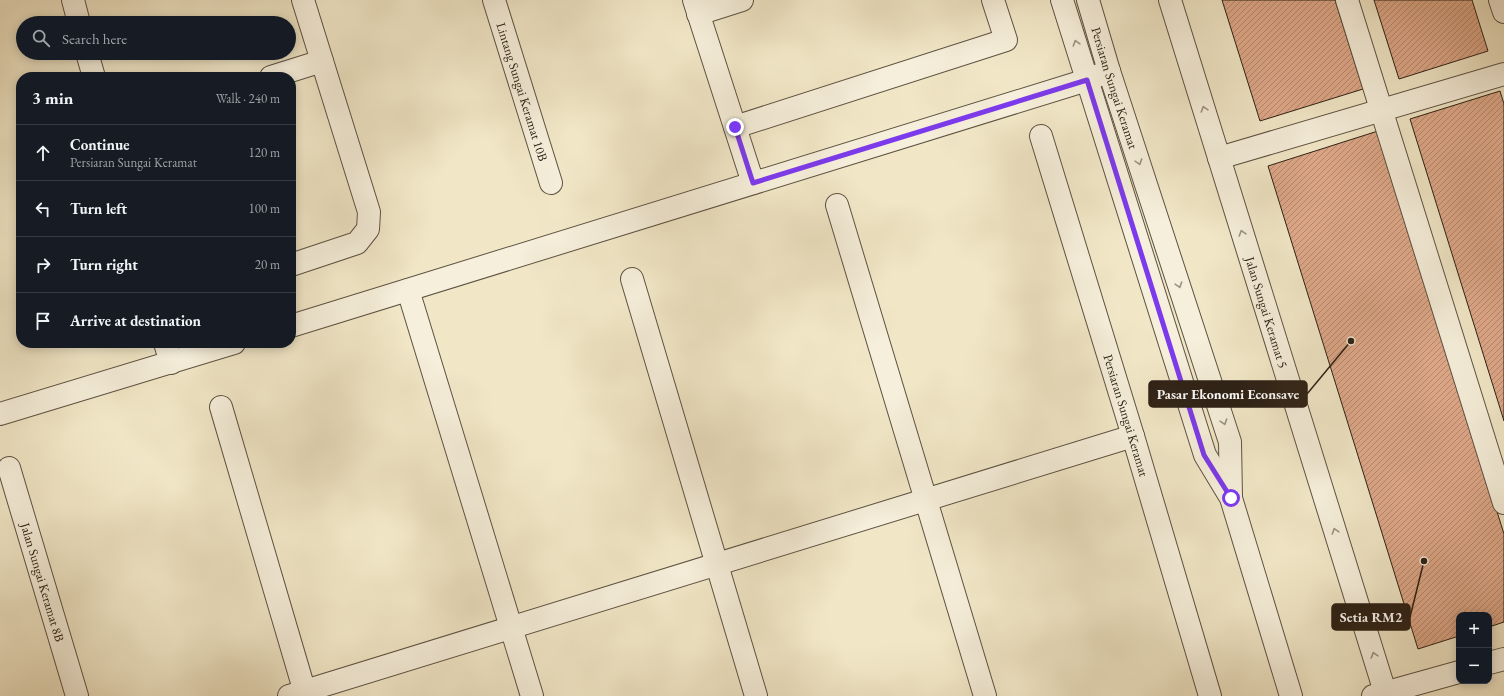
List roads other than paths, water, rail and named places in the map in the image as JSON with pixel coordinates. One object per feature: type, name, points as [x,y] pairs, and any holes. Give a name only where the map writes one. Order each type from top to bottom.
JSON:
[{"type":"street","points":[[73,0],[77,16]]},
{"type":"street","points":[[296,263],[357,243],[368,229],[369,212],[303,0]]},
{"type":"street","name":"Lintang Sungai Keramat 10B","points":[[494,0],[551,182]]},
{"type":"street","points":[[742,0],[696,7],[753,183]]},
{"type":"street","points":[[735,127],[1006,40],[994,0]]},
{"type":"street","name":"Persiaran Sungai Keramat","points":[[1062,0],[1204,455],[1231,498],[1291,696]]},
{"type":"street","name":"Persiaran Sungai Keramat","points":[[1088,0],[1109,71],[1230,442],[1231,498]]},
{"type":"street","name":"Jalan Sungai Keramat 5","points":[[1170,0],[1219,158],[1379,694]]},
{"type":"street","points":[[1347,0],[1504,503]]},
{"type":"street","points":[[1500,0],[1504,12]]},
{"type":"street","points":[[89,60],[93,72]]},
{"type":"street","points":[[287,72],[322,61]]},
{"type":"street","points":[[296,324],[1087,80],[1109,71]]},
{"type":"street","points":[[1219,158],[1504,74]]},
{"type":"street","name":"Persiaran Sungai Keramat","points":[[1041,136],[1133,436],[1210,696]]},
{"type":"street","points":[[837,205],[985,696]]},
{"type":"street","points":[[632,279],[756,696]]},
{"type":"street","points":[[408,290],[532,696]]},
{"type":"street","points":[[0,414],[168,353],[201,348]]},
{"type":"street","points":[[221,407],[300,694],[1133,436]]},
{"type":"street","name":"Jalan Sungai Keramat 8B","points":[[9,468],[77,696]]},
{"type":"street","points":[[1492,662],[1504,659]]},
{"type":"street","points":[[1379,694],[1456,673]]},
{"type":"place","name":"Pasar Ekonomi Econsave","points":[[1351,341]]},
{"type":"place","name":"Setia RM2","points":[[1424,561]]}]
